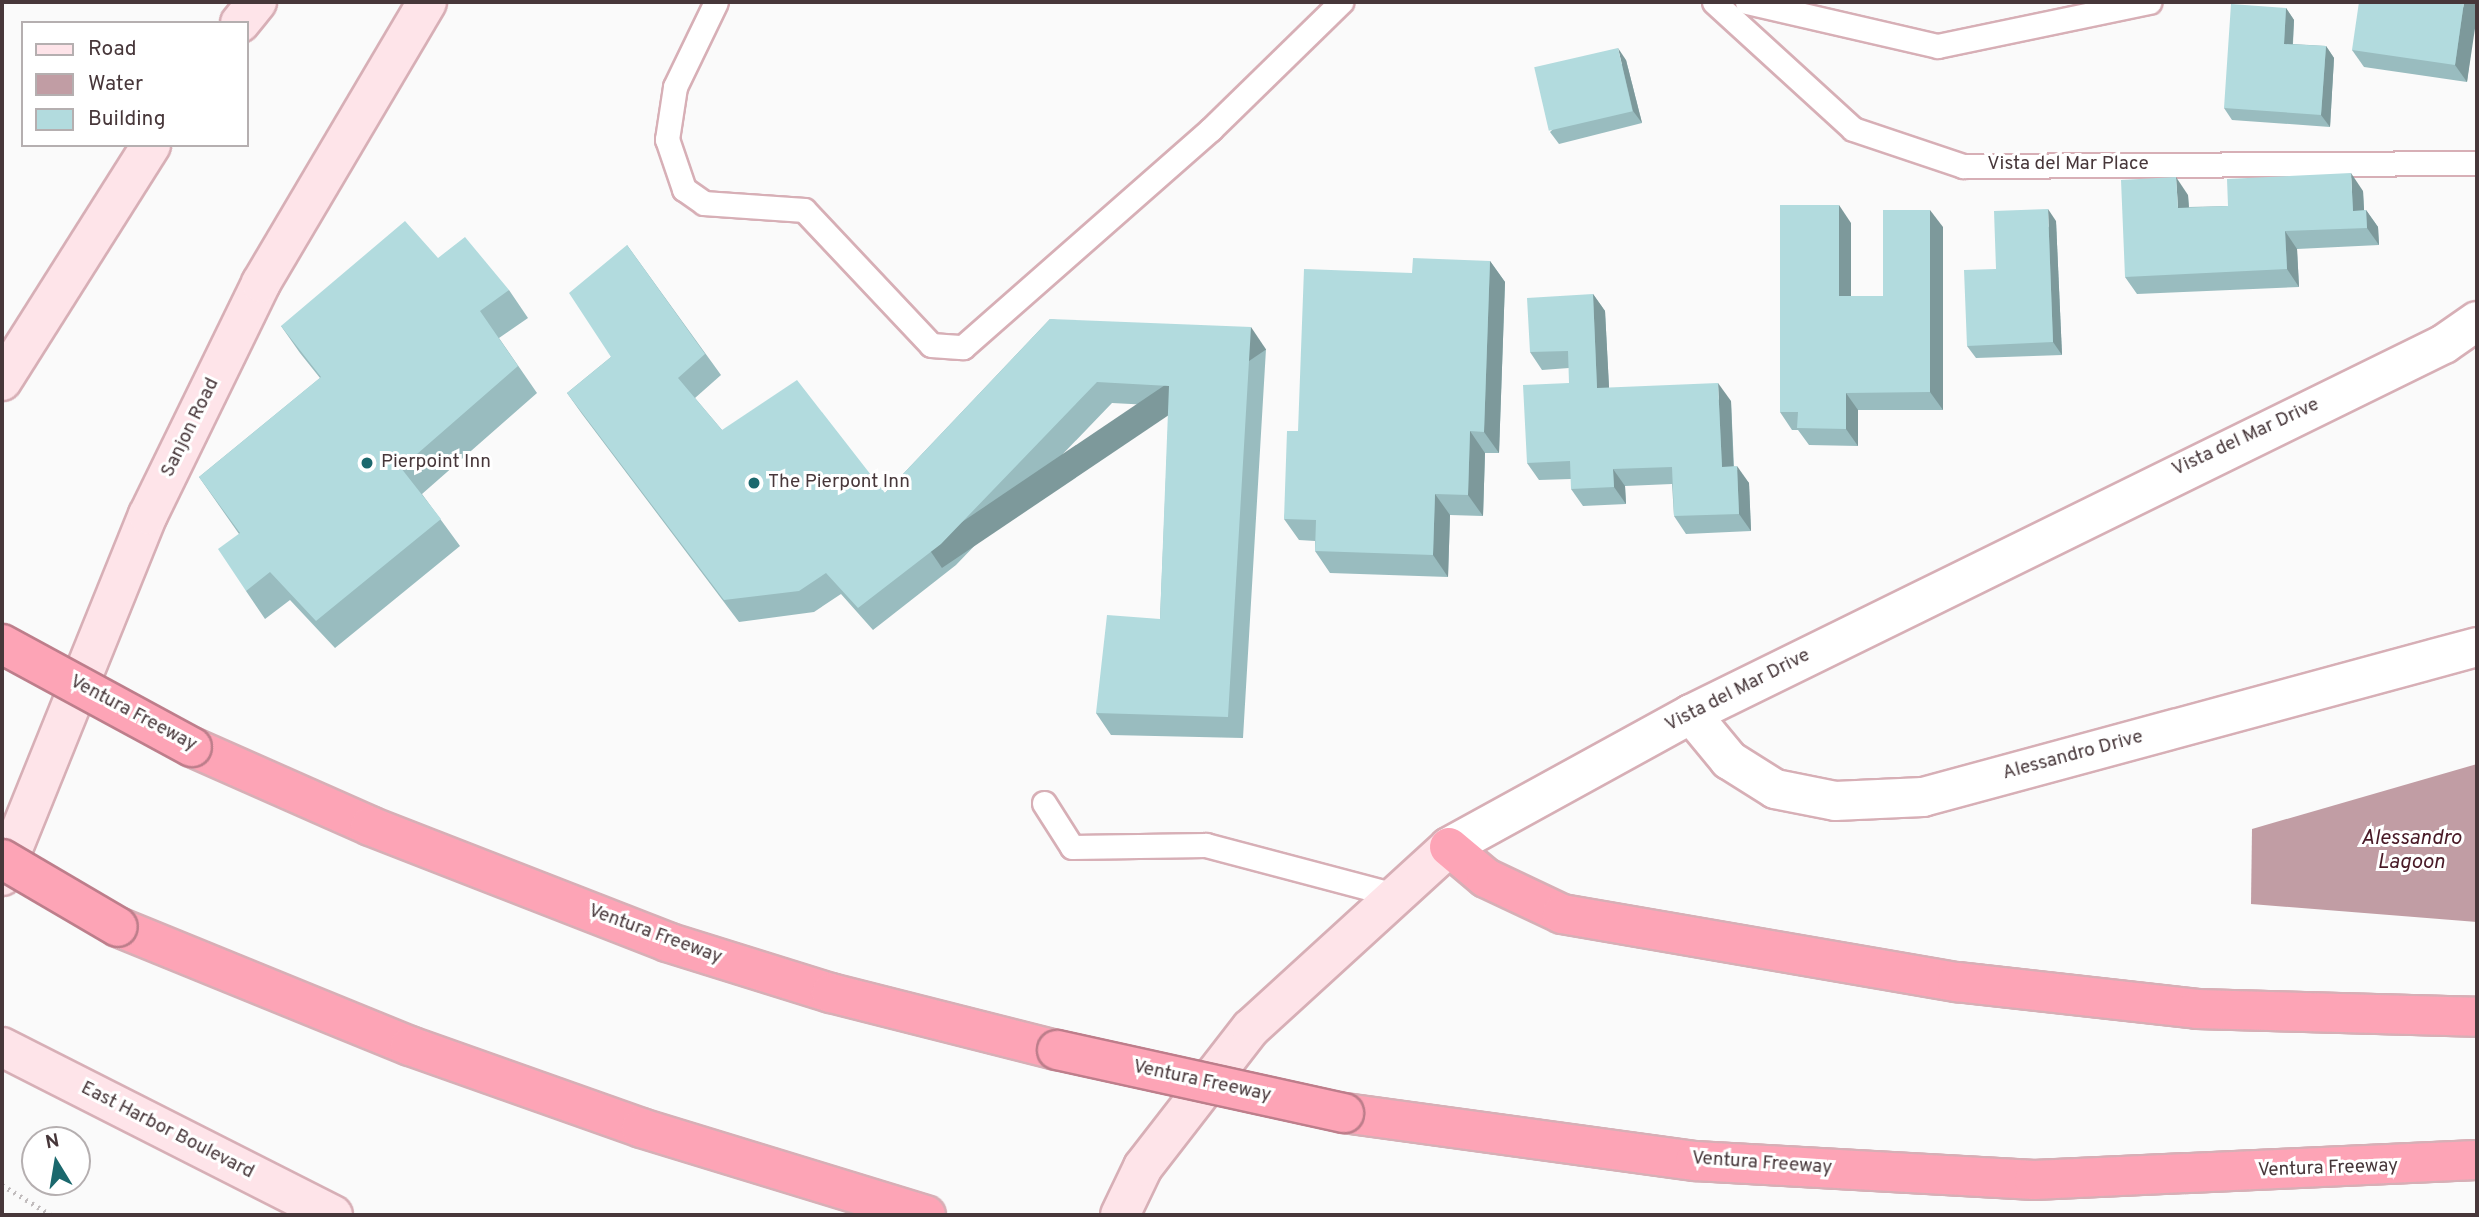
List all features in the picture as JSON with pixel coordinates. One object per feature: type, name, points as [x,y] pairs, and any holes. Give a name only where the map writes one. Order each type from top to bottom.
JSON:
[{"type":"highway","name":"Ventura Freeway","points":[[2,643],[192,747],[370,826],[667,942],[831,993],[1057,1051],[1344,1112],[1695,1161],[2034,1180],[2477,1160]]},
{"type":"highway","points":[[1449,847],[1486,878],[1562,914],[1957,982],[2197,1009],[2477,1017]]},
{"type":"highway","points":[[2,859],[118,927],[410,1046],[641,1128],[926,1215]]},
{"type":"main road","points":[[242,21],[257,2]]},
{"type":"main road","name":"Sanjon Road","points":[[2,876],[148,515],[261,283],[427,2]]},
{"type":"main road","points":[[2,381],[150,147]]},
{"type":"main road","name":"Vista del Mar Drive","points":[[1120,1215],[1143,1167],[1251,1028],[1324,955],[1399,896],[1449,847]]},
{"type":"main road","name":"East Harbor Boulevard","points":[[2,1047],[333,1215]]},
{"type":"street","name":"Vista del Mar Drive","points":[[1449,847],[1691,714],[2444,344],[2477,321]]},
{"type":"street","name":"Alessandro Drive","points":[[1691,714],[1729,760],[1775,789],[1835,801],[1923,797],[2477,647]]},
{"type":"lane","points":[[716,2],[675,87],[667,139],[684,189],[704,203],[804,210],[931,345],[963,347],[1033,282],[1211,129],[1341,2]]},
{"type":"lane","name":"Vista del Mar Place","points":[[1714,2],[1853,128],[1963,166],[2477,163]]},
{"type":"lane","points":[[1747,2],[1938,46],[2149,2]]},
{"type":"lane","points":[[1044,803],[1072,847],[1206,845],[1399,896]]},
{"type":"path","points":[[2,1185],[51,1215]]},
{"type":"water","name":"Alessandro Lagoon","points":[[2477,764],[2477,922],[2251,904],[2252,829]]},
{"type":"building","points":[[2359,2],[2464,2],[2455,65],[2352,50]]},
{"type":"building","points":[[2231,4],[2286,8],[2284,44],[2326,46],[2321,115],[2224,108]]},
{"type":"building","points":[[1618,48],[1633,111],[1549,131],[1534,67]]},
{"type":"building","points":[[2351,173],[2353,211],[2366,210],[2367,228],[2285,231],[2287,269],[2125,277],[2121,180],[2176,177],[2178,208],[2228,206],[2227,179]]},
{"type":"building","points":[[1780,205],[1839,205],[1839,296],[1883,296],[1883,210],[1930,210],[1930,392],[1846,393],[1846,429],[1797,428],[1798,412],[1780,412]]},
{"type":"building","points":[[2048,209],[2053,342],[1967,346],[1964,270],[1996,269],[1994,211]]},
{"type":"building","points":[[405,221],[438,258],[465,237],[509,290],[480,311],[518,366],[401,468],[441,519],[316,621],[270,572],[246,591],[218,549],[240,533],[199,477],[321,377],[281,326]]},
{"type":"building","name":"The Pierpont Inn","points":[[627,245],[705,354],[678,378],[722,430],[797,380],[885,493],[1050,319],[1251,327],[1228,717],[1096,713],[1107,615],[1160,619],[1169,386],[1097,382],[941,544],[858,608],[826,573],[799,591],[724,600],[567,393],[611,357],[569,293]]},
{"type":"building","points":[[1413,258],[1490,261],[1484,432],[1470,431],[1468,495],[1435,494],[1433,555],[1315,551],[1316,520],[1284,519],[1287,431],[1298,431],[1304,269],[1412,273]]},
{"type":"building","points":[[1593,294],[1597,388],[1718,383],[1722,467],[1737,466],[1739,514],[1674,516],[1672,467],[1613,469],[1614,487],[1571,489],[1570,461],[1527,463],[1523,385],[1569,383],[1568,351],[1530,352],[1527,298]]},
{"type":"place","name":"Pierpoint Inn","points":[[367,463]]},
{"type":"place","name":"The Pierpont Inn","points":[[754,483]]}]
